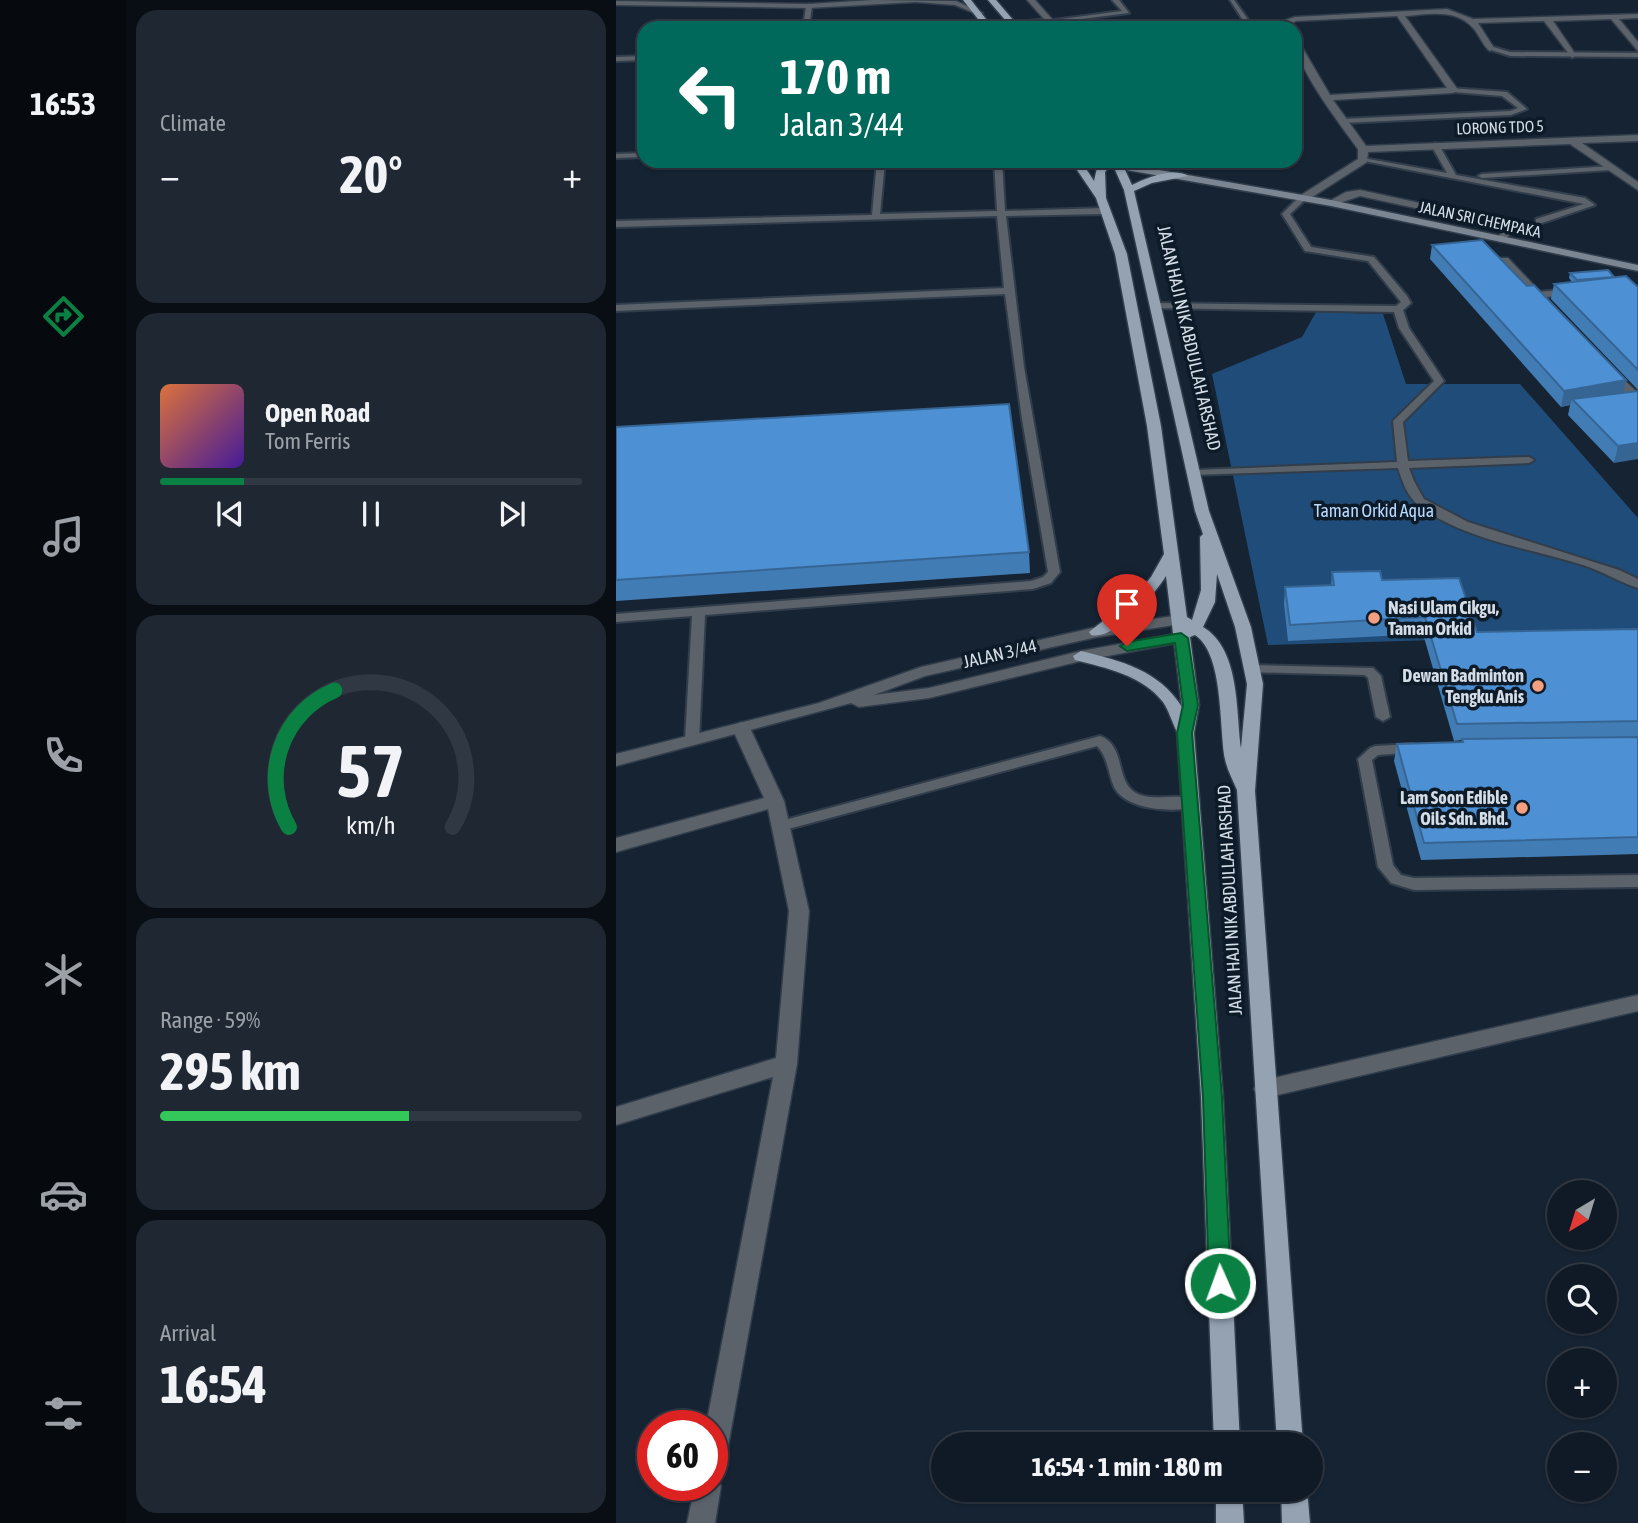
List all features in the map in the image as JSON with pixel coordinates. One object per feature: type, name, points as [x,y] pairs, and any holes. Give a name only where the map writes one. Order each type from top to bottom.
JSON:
[{"type":"main road","points":[[967,0],[984,21]]},
{"type":"main road","points":[[992,0],[1010,21]]},
{"type":"main road","name":"JALAN HAJI NIK ABDULLAH ARSHAD","points":[[1081,168],[1101,198],[1124,267],[1154,426],[1186,629],[1191,705],[1185,733],[1212,1097],[1226,1432]]},
{"type":"main road","points":[[1101,198],[1099,174],[1104,168]]},
{"type":"main road","name":"JALAN HAJI NIK ABDULLAH ARSHAD","points":[[1114,168],[1129,190],[1207,523],[1243,627],[1255,684],[1246,791],[1289,1432]]},
{"type":"main road","points":[[1157,168],[1181,171]]},
{"type":"main road","points":[[1171,168],[1181,171]]},
{"type":"main road","points":[[1175,168],[1181,171]]},
{"type":"main road","points":[[1129,190],[1150,180],[1181,171]]},
{"type":"main road","name":"JALAN SRI CHEMPAKA","points":[[1181,171],[1638,268]]},
{"type":"main road","points":[[1186,629],[1206,615],[1210,597],[1207,523]]},
{"type":"main road","points":[[1097,632],[1144,599],[1159,580],[1172,552]]},
{"type":"main road","points":[[1186,629],[1207,636],[1222,663],[1234,762],[1246,791]]},
{"type":"main road","points":[[1081,656],[1124,667],[1162,690],[1178,707],[1185,733]]},
{"type":"main road","points":[[1229,1502],[1230,1523]]},
{"type":"main road","points":[[1295,1502],[1296,1523]]},
{"type":"street","points":[[616,3],[809,6],[917,0],[956,3],[979,13]]},
{"type":"street","points":[[1031,0],[1049,21]]},
{"type":"street","points":[[1288,21],[1447,11],[1465,15],[1474,21],[1490,48]]},
{"type":"street","points":[[1399,13],[1453,90]]},
{"type":"street","points":[[1474,21],[1638,16]]},
{"type":"street","points":[[1613,17],[1638,48]]},
{"type":"street","points":[[1547,19],[1572,55]]},
{"type":"street","points":[[1302,54],[1363,155],[1308,199]]},
{"type":"street","points":[[1327,98],[1453,90]]},
{"type":"street","name":"LORONG TDO 5","points":[[1363,155],[1435,145],[1638,138]]},
{"type":"street","points":[[1571,140],[1638,187]]},
{"type":"street","points":[[1331,203],[1350,194],[1360,193],[1516,227],[1500,239]]},
{"type":"street","points":[[1504,260],[1555,314]]},
{"type":"street","points":[[1600,360],[1634,401]]},
{"type":"street","name":"JALAN 3/44","points":[[616,760],[824,707],[921,672],[1097,632],[1186,629]]},
{"type":"street","name":"JALAN 3/44","points":[[824,707],[929,693],[1186,629]]},
{"type":"street","points":[[722,1410],[786,1064],[799,911],[775,801],[741,728]]},
{"type":"street","points":[[616,845],[775,801]]},
{"type":"street","points":[[1265,1089],[1638,1003]]},
{"type":"street","points":[[616,1116],[786,1064]]},
{"type":"street","points":[[701,1523],[705,1501]]},
{"type":"lane","points":[[1049,21],[1127,12],[1115,0]]},
{"type":"lane","points":[[1231,1],[1246,21]]},
{"type":"lane","points":[[807,21],[809,6]]},
{"type":"lane","points":[[1490,48],[1504,54],[1638,55]]},
{"type":"lane","points":[[616,59],[637,58]]},
{"type":"lane","points":[[1343,121],[1511,113],[1523,108],[1504,94],[1453,90]]},
{"type":"lane","points":[[1435,145],[1458,177]]},
{"type":"lane","points":[[616,156],[637,155]]},
{"type":"lane","points":[[1363,155],[1458,177],[1585,201],[1591,205],[1539,221]]},
{"type":"lane","points":[[1458,177],[1610,167]]},
{"type":"lane","points":[[876,216],[880,168]]},
{"type":"lane","points":[[616,618],[1033,585],[1047,580],[1054,572],[1020,408],[1000,212],[998,168]]},
{"type":"lane","points":[[1156,306],[1398,309],[1406,303],[1371,259],[1318,253],[1305,247],[1286,214],[1308,199]]},
{"type":"lane","points":[[616,224],[1105,211]]},
{"type":"lane","points":[[1538,295],[1587,290]]},
{"type":"lane","points":[[616,308],[1010,291]]},
{"type":"lane","points":[[1398,309],[1404,328],[1439,381],[1398,421],[1403,466],[1418,499],[1460,524],[1524,546],[1603,567],[1638,584]]},
{"type":"lane","points":[[1196,473],[1529,460]]},
{"type":"lane","points":[[692,740],[699,611]]},
{"type":"lane","points":[[1252,670],[1368,671],[1374,676],[1383,717]]},
{"type":"lane","points":[[781,826],[1100,741],[1112,754],[1120,786],[1126,793],[1137,800],[1190,803]]},
{"type":"lane","points":[[1423,749],[1375,751],[1365,759],[1386,867],[1396,879],[1414,884],[1638,881]]},
{"type":"green space","name":"Taman Orkid Aqua","points":[[1316,312],[1383,314],[1406,384],[1520,384],[1638,518],[1638,634],[1268,645],[1212,374],[1302,337]]},
{"type":"building","points":[[1482,240],[1527,286],[1534,285],[1626,380],[1564,391],[1432,245]]},
{"type":"building","points":[[1608,270],[1614,277],[1577,280],[1570,273]]},
{"type":"building","points":[[1626,276],[1638,287],[1638,370],[1554,284]]},
{"type":"building","points":[[1638,391],[1638,443],[1618,446],[1572,399]]},
{"type":"building","points":[[1009,404],[1029,552],[616,580],[616,427]]},
{"type":"building","points":[[1380,571],[1382,580],[1459,578],[1477,632],[1638,629],[1638,721],[1457,724],[1425,617],[1290,625],[1285,587],[1334,585],[1332,572]]},
{"type":"building","name":"Lam Soon Edible Oils Sdn. Bhd.","points":[[1638,737],[1638,837],[1424,843],[1397,744],[1463,742],[1462,739]]},
{"type":"place","name":"Nasi Ulam Cikgu, Taman Orkid","points":[[1374,618]]},
{"type":"place","name":"Dewan Badminton Tengku Anis","points":[[1538,686]]},
{"type":"place","name":"Lam Soon Edible Oils Sdn. Bhd.","points":[[1522,808]]},
{"type":"route","points":[[1127,646],[1181,638],[1191,705],[1185,733],[1212,1097],[1220,1283]]}]
